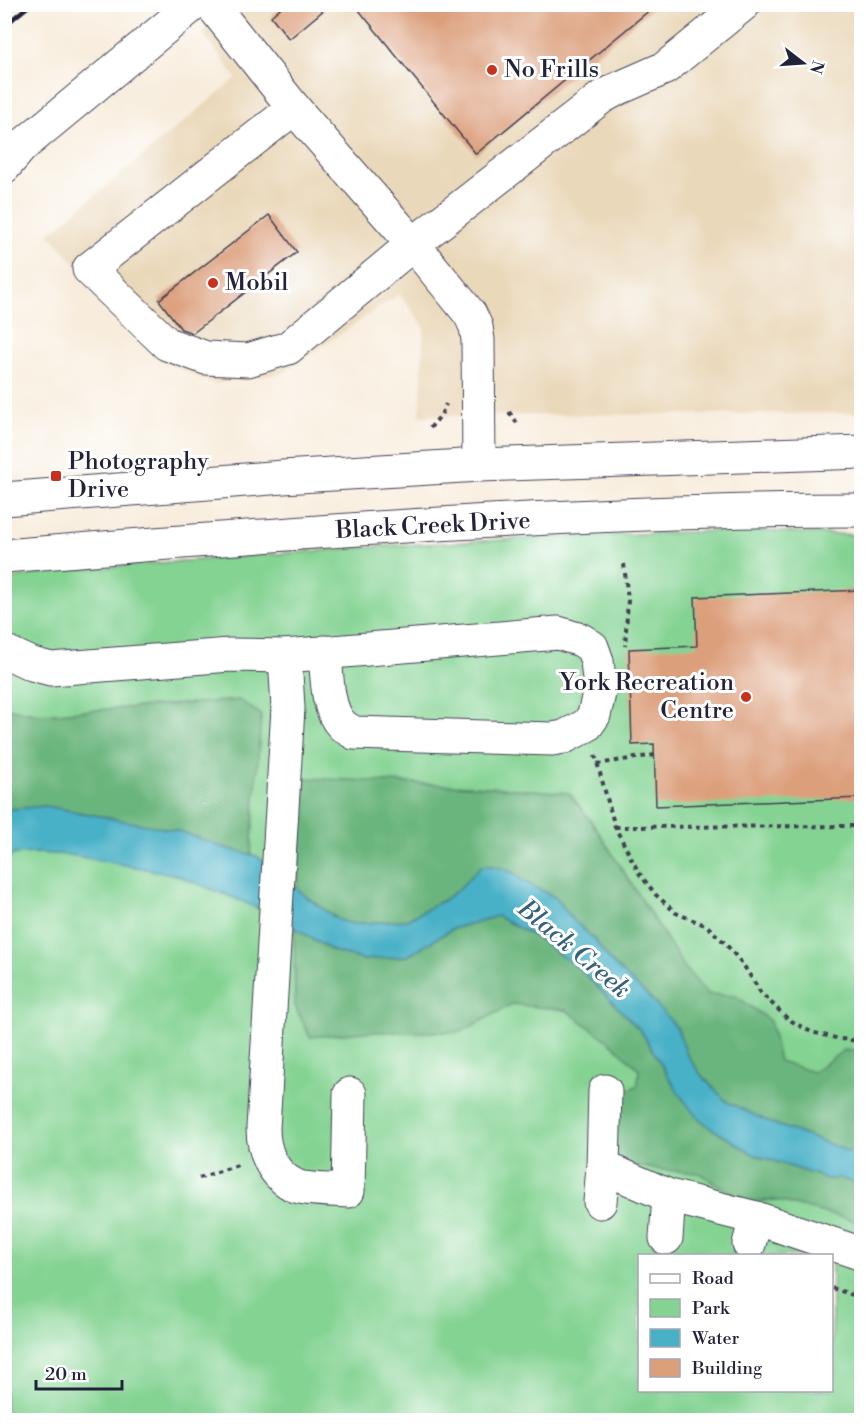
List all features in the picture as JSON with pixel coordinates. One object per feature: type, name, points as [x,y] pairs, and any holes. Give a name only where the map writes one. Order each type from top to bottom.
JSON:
[{"type":"main road","points":[[4,167],[22,146],[194,4]]},
{"type":"main road","points":[[211,4],[294,108],[413,244],[470,314],[476,327],[478,354],[479,465]]},
{"type":"main road","points":[[294,108],[89,269],[167,344],[206,358],[248,360],[288,348],[413,244],[602,97],[670,64],[744,4]]},
{"type":"main road","points":[[4,499],[283,477],[479,465],[861,452]]},
{"type":"main road","name":"Black Creek Drive","points":[[4,556],[471,522],[688,513],[861,510]]},
{"type":"main road","points":[[4,651],[32,664],[51,669],[230,655],[285,656],[325,652],[558,633],[581,640],[592,647],[597,662],[600,689],[594,715],[587,725],[564,737],[354,733],[344,727],[334,713],[325,652]]},
{"type":"main road","points":[[285,656],[288,708],[265,1142],[274,1167],[285,1179],[298,1187],[348,1191],[350,1094]]},
{"type":"main road","points":[[600,1202],[605,1091]]},
{"type":"main road","points":[[603,1167],[752,1231],[861,1254]]},
{"type":"main road","points":[[666,1238],[669,1196]]},
{"type":"path","points":[[430,428],[441,416],[447,403]]},
{"type":"path","points":[[624,564],[628,600]]},
{"type":"path","points":[[595,754],[615,827],[639,873],[656,895],[676,913],[707,926],[744,966],[761,993],[788,1019],[811,1032],[861,1041]]},
{"type":"path","points":[[597,764],[655,755]]},
{"type":"path","points":[[615,827],[861,826]]},
{"type":"path","points":[[199,1178],[265,1142]]},
{"type":"path","points":[[833,1289],[861,1298]]},
{"type":"shaded area","points":[[240,5],[861,5],[861,413],[420,416],[424,326],[399,294],[283,373],[214,384],[162,361],[49,234],[236,78],[203,33]]},
{"type":"green space","points":[[742,530],[861,535],[861,1420],[5,1420],[5,580],[54,571],[366,547]]},
{"type":"green space","points":[[239,700],[261,715],[251,855],[222,847],[5,809],[4,704],[10,709],[41,714]]},
{"type":"green space","points":[[305,778],[569,793],[594,825],[685,968],[707,994],[736,996],[770,1021],[779,1061],[813,1072],[844,1050],[861,1052],[861,1156],[769,1122],[727,1102],[701,1075],[687,1055],[677,1028],[651,999],[610,961],[594,939],[573,920],[556,898],[523,881],[512,872],[481,866],[459,889],[444,900],[406,920],[353,924],[339,920],[297,890]]},
{"type":"green space","points":[[497,916],[537,938],[583,972],[641,1031],[680,1094],[696,1116],[711,1128],[753,1154],[828,1179],[842,1179],[861,1185],[861,1224],[775,1200],[746,1202],[699,1173],[653,1169],[614,1160],[617,1096],[638,1085],[639,1069],[611,1043],[566,1010],[512,1004],[461,1032],[364,1032],[310,1037],[295,1006],[294,927],[333,951],[363,960],[408,956],[452,929]]},
{"type":"water","name":"Black Creek","points":[[46,806],[179,831],[222,847],[257,856],[313,902],[339,920],[353,924],[407,920],[444,900],[459,889],[481,866],[494,866],[512,872],[523,881],[556,898],[573,920],[594,939],[610,961],[651,999],[677,1028],[687,1055],[701,1075],[727,1102],[769,1122],[861,1156],[861,1185],[842,1179],[828,1179],[753,1154],[711,1128],[696,1116],[679,1094],[641,1031],[583,972],[537,938],[497,916],[452,929],[408,956],[363,960],[333,951],[277,917],[173,874],[71,855],[36,853],[16,854],[5,858],[5,809]]},
{"type":"building","points":[[285,4],[331,4],[289,39],[271,16]]},
{"type":"building","name":"No Frills","points":[[354,4],[657,4],[476,154]]},
{"type":"building","points":[[269,215],[297,252],[193,333],[181,329],[159,300]]},
{"type":"building","name":"York Recreation Centre","points":[[861,590],[861,798],[656,806],[654,744],[632,745],[629,649],[697,646],[695,597]]},
{"type":"railway","points":[[4,26],[31,4]]},
{"type":"place","name":"No Frills","points":[[492,70]]},
{"type":"place","name":"Mobil","points":[[213,283]]},
{"type":"place","name":"Photography Drive","points":[[56,476]]},
{"type":"place","name":"York Recreation Centre","points":[[746,697]]}]
